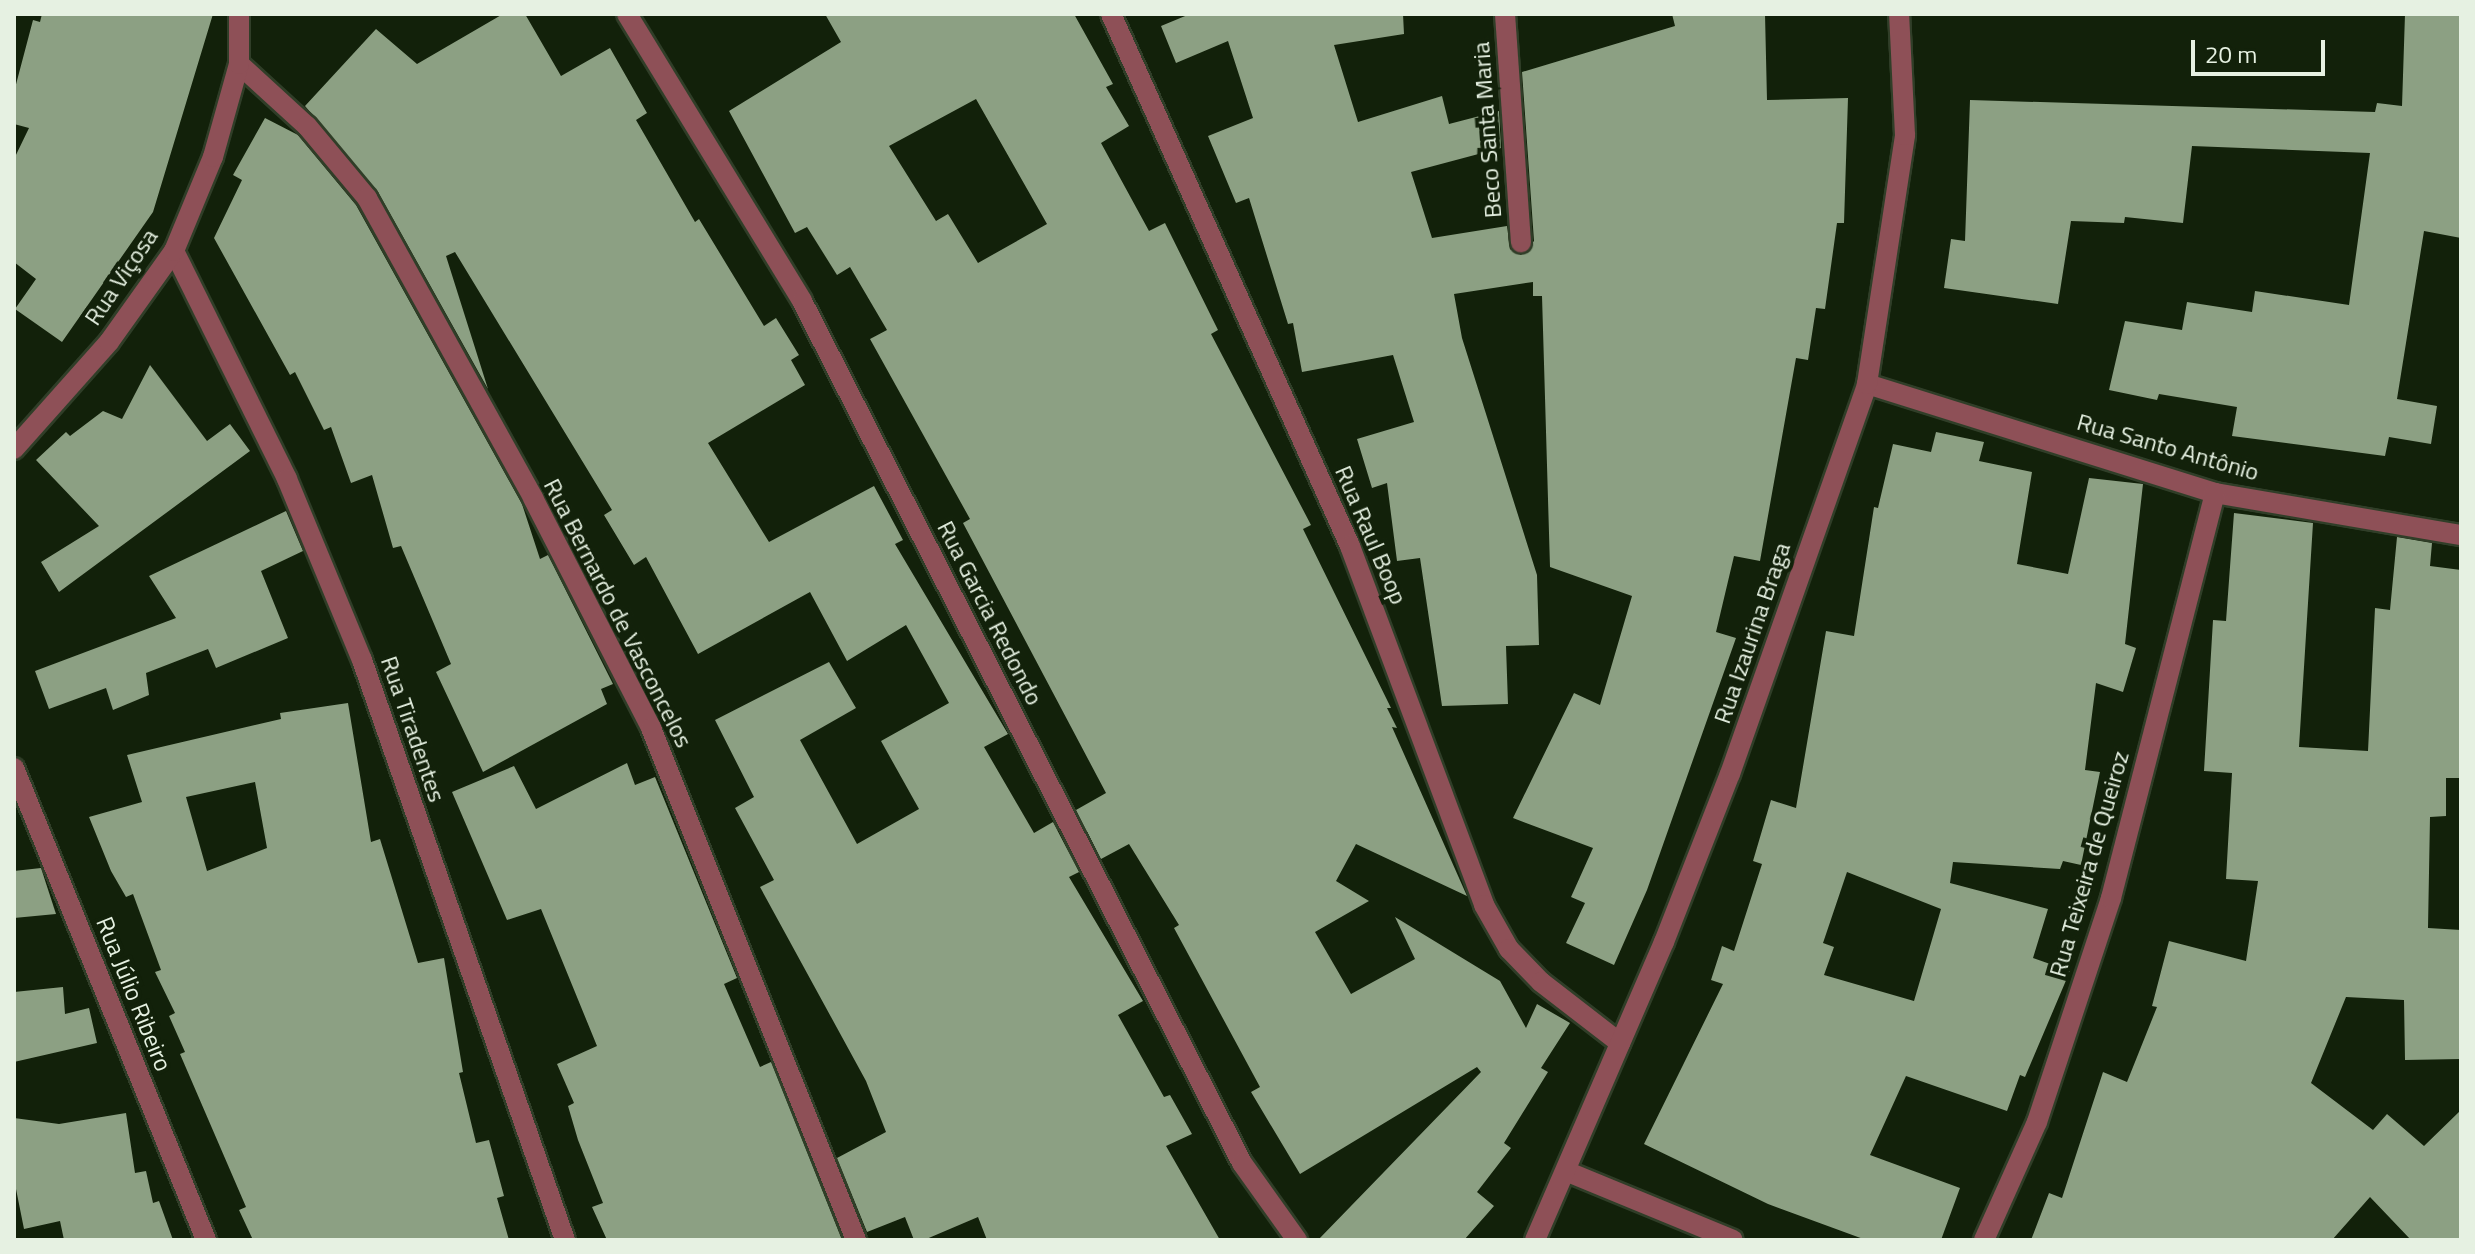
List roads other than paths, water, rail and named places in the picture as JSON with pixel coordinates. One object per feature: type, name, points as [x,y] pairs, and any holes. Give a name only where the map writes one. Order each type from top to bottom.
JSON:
[{"type":"street","name":"Rua Viçosa","points":[[14,449],[109,342],[174,251],[213,157],[239,64],[239,14]]},
{"type":"street","name":"Rua Garcia Redondo","points":[[627,14],[802,301],[1242,1163],[1297,1240]]},
{"type":"street","name":"Rua Raul Boop","points":[[1111,14],[1350,546],[1484,905],[1509,949],[1541,982],[1620,1043]]},
{"type":"street","name":"Beco Santa Maria","points":[[1505,14],[1521,242]]},
{"type":"street","name":"Rua Izaurina Braga","points":[[1535,1240],[1568,1172],[1730,774],[1867,384],[1905,135],[1899,14]]},
{"type":"street","name":"Rua Bernardo de Vasconcelos","points":[[239,64],[307,126],[367,198],[533,498],[651,728],[856,1240]]},
{"type":"street","name":"Rua Tiradentes","points":[[174,251],[287,479],[362,660],[565,1240]]},
{"type":"street","name":"Rua Santo Antônio","points":[[1867,384],[2215,493],[2461,535]]},
{"type":"street","name":"Rua Teixeira de Queiroz","points":[[1984,1240],[2037,1122],[2111,898],[2215,493]]},
{"type":"street","name":"Rua Júlio Ribeiro","points":[[14,768],[206,1240]]},
{"type":"street","points":[[1568,1172],[1733,1240]]}]
